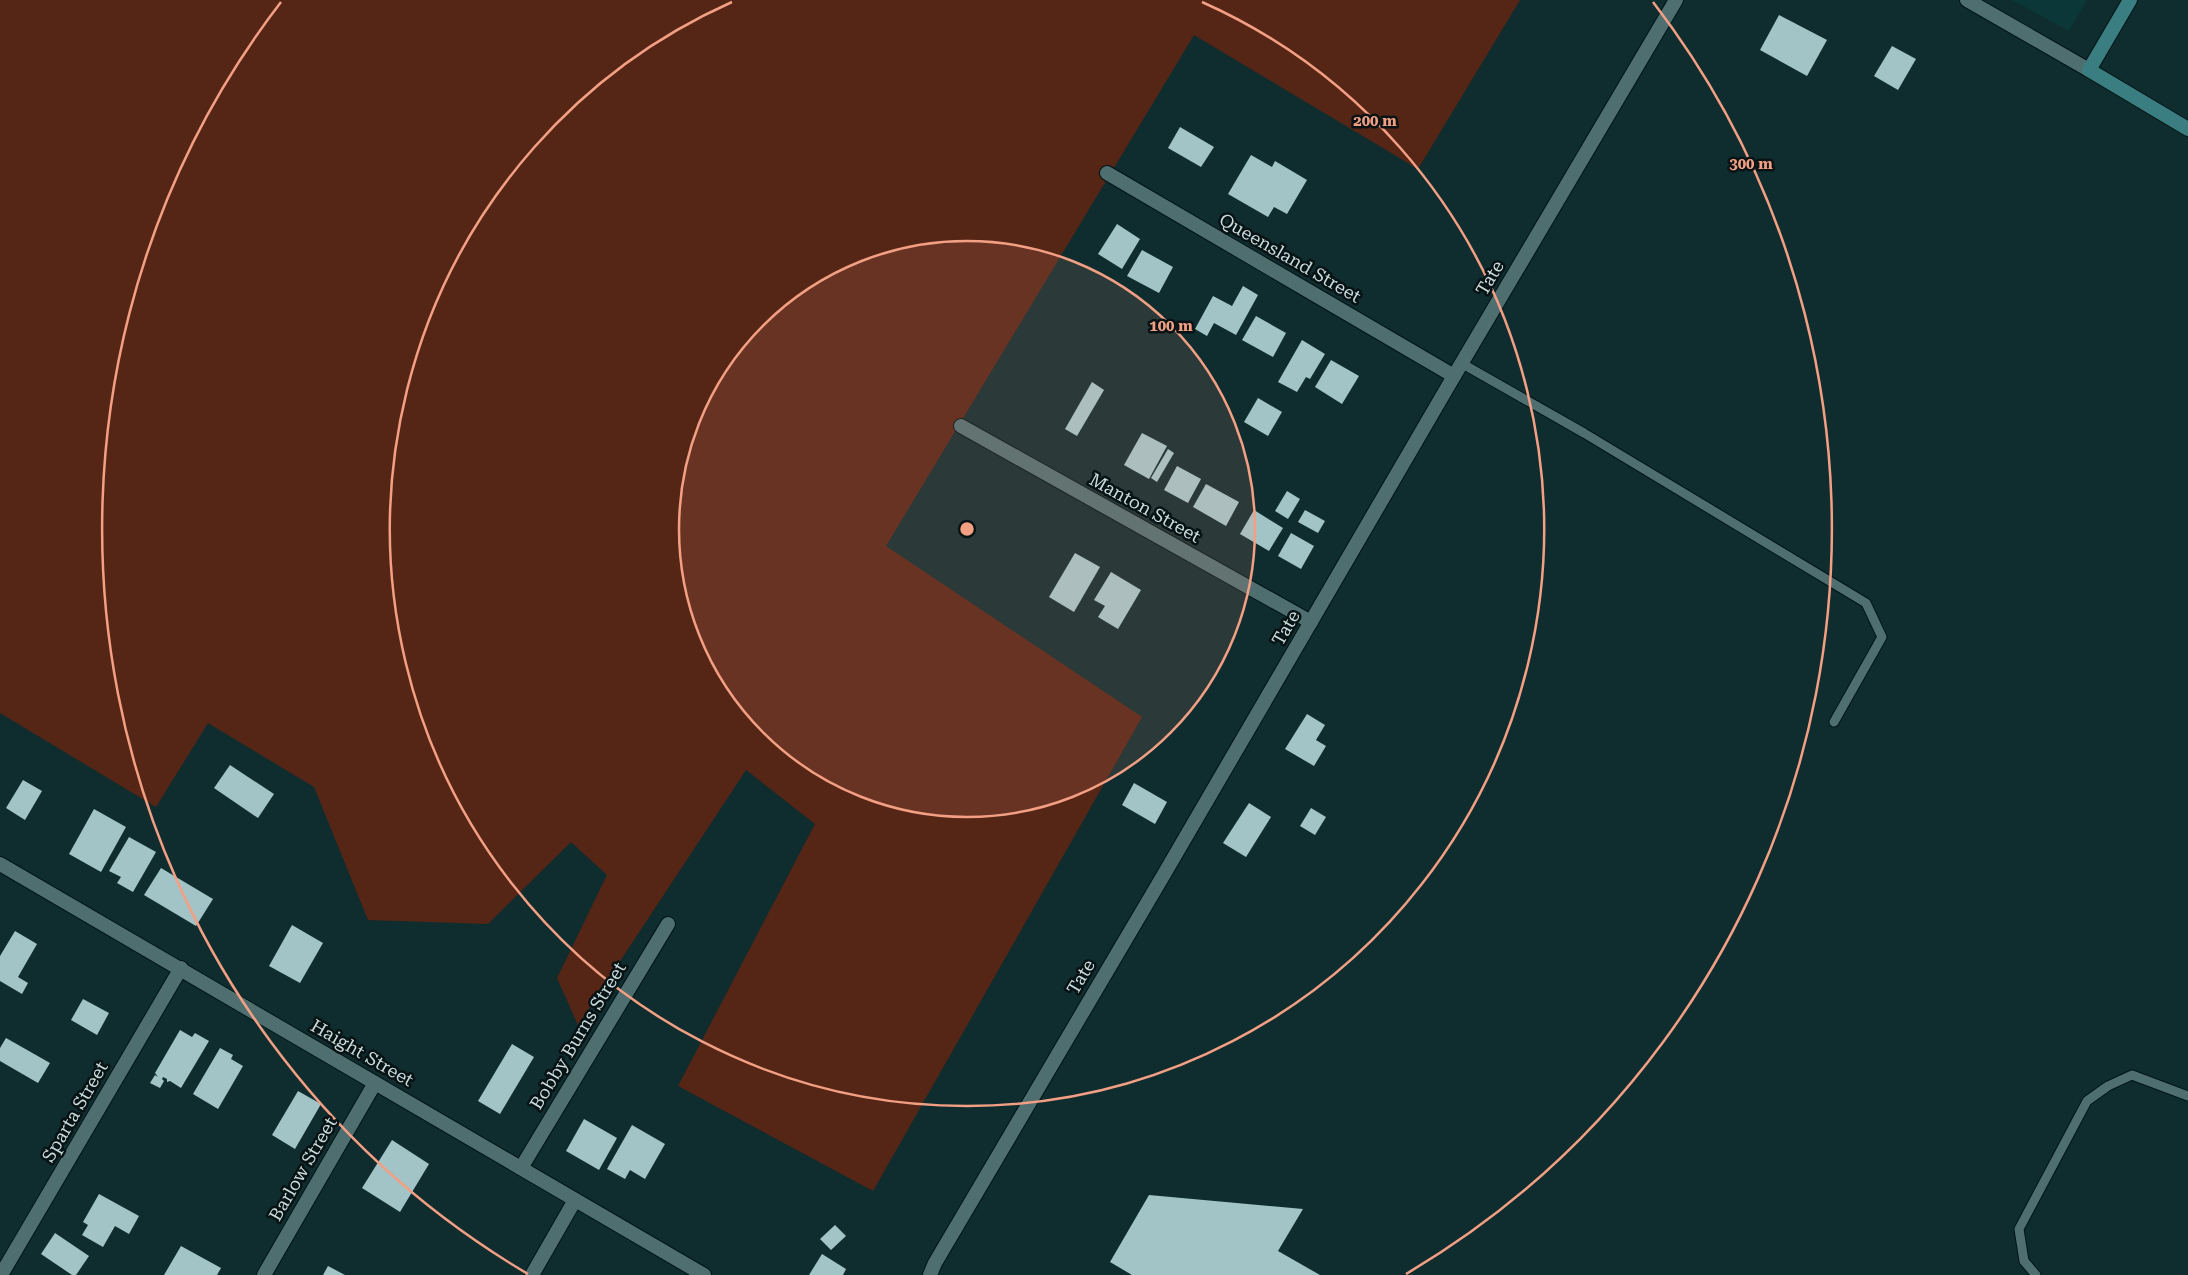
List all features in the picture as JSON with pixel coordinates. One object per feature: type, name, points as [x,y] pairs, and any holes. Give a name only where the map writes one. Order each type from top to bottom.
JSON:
[{"type":"main road","points":[[2130,0],[2089,70],[2188,128]]},
{"type":"street","name":"Tate","points":[[930,1275],[934,1263],[1461,363],[1676,0]]},
{"type":"street","points":[[1967,0],[2089,70]]},
{"type":"street","name":"Queensland Street","points":[[1107,172],[1454,376]]},
{"type":"street","name":"Manton Street","points":[[961,426],[1311,622]]},
{"type":"street","name":"Haight Street","points":[[0,864],[704,1275]]},
{"type":"street","name":"Bobby Burns Street","points":[[521,1168],[668,924]]},
{"type":"street","name":"Sparta Street","points":[[1,1275],[181,968]]},
{"type":"street","name":"Barlow Street","points":[[264,1275],[375,1082]]},
{"type":"street","points":[[532,1275],[575,1200]]},
{"type":"lane","points":[[1461,363],[1584,433],[1866,603],[1882,637],[1834,722]]},
{"type":"lane","points":[[2036,1275],[2024,1261],[2019,1230],[2087,1101],[2108,1086],[2132,1075],[2188,1096]]},
{"type":"shaded area","points":[[0,0],[1520,0],[1418,169],[1194,35],[886,546],[1142,717],[873,1191],[678,1086],[815,824],[746,770],[578,1025],[557,978],[607,875],[571,842],[488,924],[368,920],[314,787],[208,723],[156,807],[0,713]]},
{"type":"shaded area","points":[[2012,0],[2087,0],[2069,31]]},
{"type":"building","points":[[1779,15],[1827,40],[1807,76],[1760,50]]},
{"type":"building","points":[[1892,46],[1916,59],[1898,90],[1874,76]]},
{"type":"building","points":[[1180,127],[1214,147],[1201,167],[1168,148]]},
{"type":"building","points":[[1251,155],[1272,167],[1275,161],[1307,180],[1287,214],[1274,207],[1268,217],[1228,194]]},
{"type":"building","points":[[1117,224],[1140,239],[1122,269],[1098,254]]},
{"type":"building","points":[[1142,250],[1173,267],[1159,293],[1127,276]]},
{"type":"building","points":[[1243,286],[1258,295],[1236,335],[1214,323],[1207,336],[1195,329],[1213,296],[1232,306]]},
{"type":"building","points":[[1256,316],[1286,333],[1273,357],[1242,340]]},
{"type":"building","points":[[1302,340],[1325,354],[1310,379],[1306,377],[1297,392],[1278,382]]},
{"type":"building","points":[[1331,360],[1359,376],[1342,404],[1315,387]]},
{"type":"building","points":[[1092,382],[1104,390],[1077,436],[1065,429]]},
{"type":"building","points":[[1258,398],[1282,412],[1268,436],[1244,422]]},
{"type":"building","points":[[1142,433],[1167,446],[1149,479],[1124,465]]},
{"type":"building","points":[[1168,449],[1174,453],[1157,482],[1151,478]]},
{"type":"building","points":[[1177,466],[1201,479],[1188,503],[1164,490]]},
{"type":"building","points":[[1206,484],[1239,502],[1226,526],[1193,507]]},
{"type":"building","points":[[1287,491],[1300,499],[1288,519],[1275,511]]},
{"type":"building","points":[[1254,510],[1283,528],[1269,551],[1240,534]]},
{"type":"building","points":[[1305,510],[1325,521],[1318,533],[1298,522]]},
{"type":"building","points":[[1291,533],[1314,546],[1301,569],[1278,556]]},
{"type":"building","points":[[1075,553],[1100,567],[1074,612],[1049,597]]},
{"type":"building","points":[[1111,572],[1141,590],[1118,629],[1098,617],[1105,606],[1094,600]]},
{"type":"building","points":[[1307,714],[1325,725],[1316,740],[1326,746],[1314,766],[1285,749]]},
{"type":"building","points":[[230,765],[274,794],[258,818],[214,788]]},
{"type":"building","points":[[23,780],[42,791],[25,820],[6,808]]},
{"type":"building","points":[[1134,783],[1167,802],[1155,824],[1122,805]]},
{"type":"building","points":[[1249,803],[1271,817],[1246,857],[1223,843]]},
{"type":"building","points":[[1311,808],[1326,817],[1315,835],[1300,826]]},
{"type":"building","points":[[94,809],[126,827],[101,872],[69,854]]},
{"type":"building","points":[[129,837],[156,852],[133,892],[117,883],[121,877],[109,871]]},
{"type":"building","points":[[161,868],[213,899],[196,926],[144,895]]},
{"type":"building","points":[[292,925],[323,943],[300,983],[269,966]]},
{"type":"building","points":[[15,931],[37,944],[18,977],[28,983],[22,994],[0,981],[0,956]]},
{"type":"building","points":[[83,999],[109,1013],[97,1035],[71,1020]]},
{"type":"building","points":[[180,1030],[192,1037],[195,1033],[209,1041],[181,1088],[170,1081],[167,1082],[167,1079],[163,1077],[164,1081],[160,1088],[150,1083],[155,1075],[158,1077],[155,1073]]},
{"type":"building","points":[[6,1038],[50,1063],[38,1083],[0,1061],[0,1048]]},
{"type":"building","points":[[512,1044],[534,1057],[500,1114],[478,1101]]},
{"type":"building","points":[[220,1048],[233,1055],[231,1059],[243,1066],[218,1109],[193,1094]]},
{"type":"building","points":[[298,1091],[321,1104],[295,1149],[272,1135]]},
{"type":"building","points":[[584,1119],[617,1138],[599,1170],[566,1151]]},
{"type":"building","points":[[632,1125],[665,1144],[645,1179],[630,1170],[625,1179],[607,1169]]},
{"type":"building","points":[[392,1140],[429,1164],[400,1212],[362,1188]]},
{"type":"building","points":[[99,1194],[139,1216],[129,1234],[115,1226],[103,1247],[82,1235],[88,1225],[83,1222]]},
{"type":"building","points":[[1149,1195],[1303,1209],[1278,1251],[1320,1275],[1132,1275],[1110,1262]]},
{"type":"building","points":[[835,1225],[846,1236],[831,1250],[820,1239]]},
{"type":"building","points":[[55,1233],[89,1256],[76,1275],[72,1275],[41,1254]]},
{"type":"building","points":[[181,1246],[221,1268],[217,1275],[164,1275]]},
{"type":"building","points":[[822,1254],[846,1269],[843,1275],[809,1275]]},
{"type":"building","points":[[328,1266],[345,1275],[323,1275]]}]
